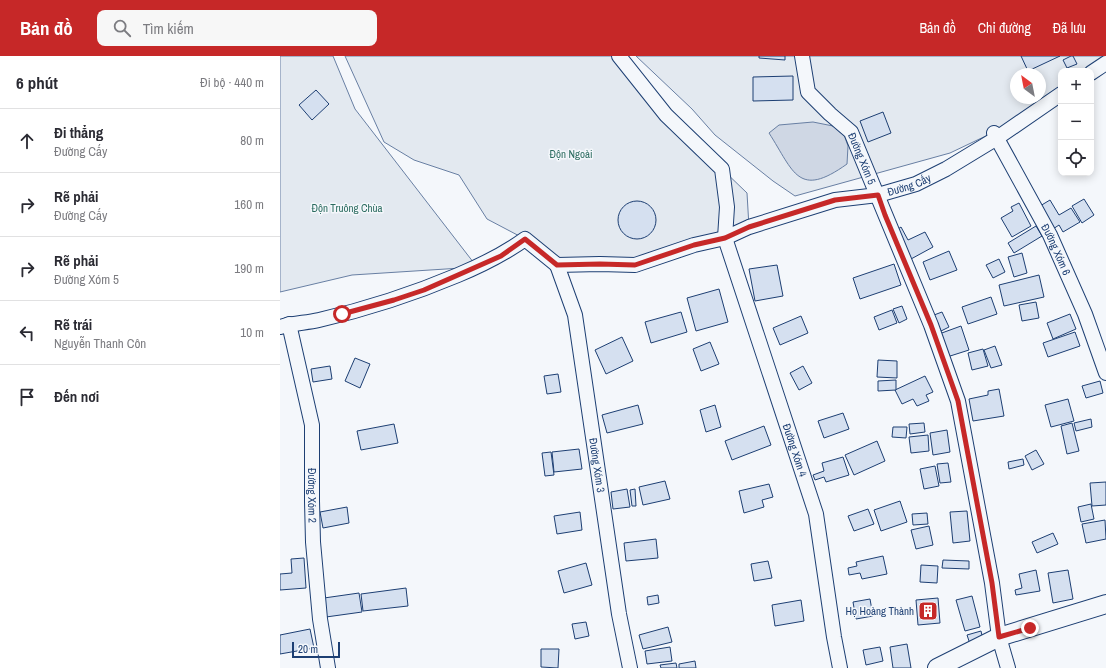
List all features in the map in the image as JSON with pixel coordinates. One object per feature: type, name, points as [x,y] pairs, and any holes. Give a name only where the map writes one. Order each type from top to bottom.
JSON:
[{"type":"street","points":[[619,56],[666,115],[722,170],[727,207],[725,238]]},
{"type":"street","name":"Đường Xóm 5","points":[[802,56],[808,92],[851,132],[931,325],[958,401],[992,583],[999,637],[1008,668]]},
{"type":"street","points":[[1094,71],[1106,63]]},
{"type":"street","name":"Đường Cấy","points":[[557,265],[635,265],[694,245],[725,238],[749,227],[835,200],[878,195],[916,184],[946,169],[995,135],[1058,96]]},
{"type":"street","name":"Đường Xóm 6","points":[[995,135],[1050,235],[1085,314],[1106,373]]},
{"type":"street","name":"Đường Xóm 4","points":[[725,238],[816,514],[840,668]]},
{"type":"street","points":[[285,325],[318,320],[394,300],[424,290],[501,256],[525,239],[557,265]]},
{"type":"street","name":"Đường Xóm 3","points":[[557,265],[574,315],[619,614],[630,668]]},
{"type":"street","name":"Đường Xóm 2","points":[[285,325],[312,425],[313,542],[320,619],[328,668]]},
{"type":"street","points":[[937,668],[999,637],[1106,604]]},
{"type":"green space","name":"Độn Truông Chùa","points":[[280,56],[333,56],[355,109],[477,267],[352,275],[280,292]]},
{"type":"green space","name":"Độn Ngoài","points":[[345,56],[619,56],[666,115],[747,193],[749,227],[635,265],[557,265],[525,239],[487,219],[459,175],[414,160],[384,142]]},
{"type":"green space","points":[[636,56],[1106,56],[1106,62],[1094,69],[1058,68],[1058,95],[1046,104],[1046,68],[1010,68],[1010,104],[1046,104],[1032,114],[950,153],[795,196],[773,181],[715,135],[692,109]]},
{"type":"shaded area","points":[[813,122],[833,126],[843,132],[848,146],[847,164],[831,174],[818,179],[807,180],[799,176],[792,169],[769,133],[779,125]]},
{"type":"building","points":[[759,56],[785,56],[785,60],[759,58]]},
{"type":"building","points":[[1021,56],[1060,56],[1034,68],[1027,68]]},
{"type":"building","points":[[1073,56],[1077,64],[1067,68],[1063,60]]},
{"type":"building","points":[[793,76],[793,100],[753,101],[753,77]]},
{"type":"building","points":[[316,90],[329,104],[312,120],[299,105]]},
{"type":"building","points":[[883,112],[891,133],[868,142],[860,121]]},
{"type":"building","points":[[1084,199],[1094,215],[1082,223],[1072,206]]},
{"type":"building","points":[[1050,200],[1059,215],[1071,208],[1080,222],[1063,232],[1059,225],[1053,229],[1040,206]]},
{"type":"building","points":[[637,201],[650,207],[656,220],[650,233],[637,239],[624,233],[618,220],[624,207]]},
{"type":"building","points":[[1019,203],[1031,226],[1012,237],[1001,218],[1013,211],[1011,207]]},
{"type":"building","points":[[1036,226],[1042,236],[1014,253],[1008,243]]},
{"type":"building","points":[[901,227],[908,240],[925,232],[933,247],[911,259],[895,231]]},
{"type":"building","points":[[949,251],[957,270],[930,280],[923,262]]},
{"type":"building","points":[[1022,253],[1027,273],[1014,277],[1008,257]]},
{"type":"building","points":[[999,259],[1005,272],[993,278],[986,265]]},
{"type":"building","points":[[894,264],[901,285],[860,299],[853,278]]},
{"type":"building","points":[[777,265],[783,296],[755,301],[749,269]]},
{"type":"building","points":[[1039,275],[1044,297],[1004,306],[999,285]]},
{"type":"building","points":[[719,289],[728,322],[696,331],[687,298]]},
{"type":"building","points":[[991,297],[997,314],[968,324],[962,307]]},
{"type":"building","points":[[1036,302],[1039,318],[1022,321],[1019,305]]},
{"type":"building","points":[[902,306],[907,319],[899,323],[893,309]]},
{"type":"building","points":[[892,310],[897,323],[879,330],[874,317]]},
{"type":"building","points":[[681,312],[687,332],[651,343],[645,322]]},
{"type":"building","points":[[942,312],[949,327],[941,331],[934,315]]},
{"type":"building","points":[[1070,314],[1076,329],[1053,339],[1047,323]]},
{"type":"building","points":[[801,316],[808,333],[780,345],[773,328]]},
{"type":"building","points":[[961,326],[969,350],[947,357],[939,334]]},
{"type":"building","points":[[1075,332],[1080,346],[1048,357],[1043,343]]},
{"type":"building","points":[[622,337],[633,361],[606,374],[595,350]]},
{"type":"building","points":[[710,342],[719,364],[701,371],[693,349]]},
{"type":"building","points":[[995,346],[1002,365],[991,368],[984,350]]},
{"type":"building","points":[[983,349],[988,366],[972,370],[968,353]]},
{"type":"building","points":[[355,358],[370,364],[360,388],[345,381]]},
{"type":"building","points":[[878,360],[897,361],[897,378],[877,377]]},
{"type":"building","points":[[330,366],[332,379],[313,382],[311,369]]},
{"type":"building","points":[[803,366],[812,383],[799,390],[790,373]]},
{"type":"building","points":[[558,374],[561,392],[547,394],[544,376]]},
{"type":"building","points":[[925,376],[933,392],[926,395],[929,401],[917,406],[913,399],[902,404],[895,390]]},
{"type":"building","points":[[896,380],[896,390],[878,391],[878,381]]},
{"type":"building","points":[[1100,381],[1103,393],[1086,398],[1082,386]]},
{"type":"building","points":[[999,389],[1004,416],[973,421],[969,399],[988,395],[988,391]]},
{"type":"building","points":[[1068,399],[1074,421],[1051,427],[1045,405]]},
{"type":"building","points":[[638,405],[643,424],[607,433],[602,415]]},
{"type":"building","points":[[715,405],[721,427],[706,432],[700,410]]},
{"type":"building","points":[[843,413],[849,429],[824,438],[818,421]]},
{"type":"building","points":[[1091,419],[1092,427],[1076,431],[1074,423]]},
{"type":"building","points":[[924,423],[925,432],[910,434],[909,424]]},
{"type":"building","points":[[1072,423],[1079,451],[1067,454],[1061,426]]},
{"type":"building","points":[[394,424],[398,443],[361,450],[357,431]]},
{"type":"building","points":[[764,426],[771,445],[732,460],[725,441]]},
{"type":"building","points":[[893,427],[907,427],[906,438],[892,437]]},
{"type":"building","points":[[947,430],[950,452],[933,455],[930,433]]},
{"type":"building","points":[[928,435],[929,451],[911,453],[909,437]]},
{"type":"building","points":[[877,441],[885,461],[854,475],[845,455]]},
{"type":"building","points":[[579,449],[582,469],[554,472],[552,452]]},
{"type":"building","points":[[1036,450],[1044,464],[1032,470],[1025,456]]},
{"type":"building","points":[[551,452],[554,475],[545,476],[542,453]]},
{"type":"building","points":[[843,457],[849,475],[826,482],[824,477],[815,480],[813,475],[824,471],[822,463]]},
{"type":"building","points":[[1023,459],[1024,465],[1009,469],[1008,462]]},
{"type":"building","points":[[948,463],[951,482],[940,483],[937,464]]},
{"type":"building","points":[[935,466],[939,486],[924,489],[920,469]]},
{"type":"building","points":[[665,481],[670,499],[643,505],[639,487]]},
{"type":"building","points":[[1106,482],[1106,505],[1092,506],[1090,483]]},
{"type":"building","points":[[769,484],[773,497],[762,500],[764,507],[744,513],[739,491]]},
{"type":"building","points":[[627,489],[630,507],[613,509],[611,492]]},
{"type":"building","points":[[635,489],[636,506],[632,506],[630,490]]},
{"type":"building","points":[[900,501],[907,522],[881,531],[874,510]]},
{"type":"building","points":[[1091,504],[1094,519],[1081,522],[1078,507]]},
{"type":"building","points":[[347,507],[349,523],[323,528],[320,512]]},
{"type":"building","points":[[868,509],[874,524],[854,531],[848,516]]},
{"type":"building","points":[[967,511],[970,541],[953,543],[950,512]]},
{"type":"building","points":[[580,512],[582,530],[557,534],[554,516]]},
{"type":"building","points":[[927,513],[928,524],[913,525],[912,514]]},
{"type":"building","points":[[1105,520],[1106,539],[1086,543],[1082,524]]},
{"type":"building","points":[[929,526],[933,545],[916,549],[911,530]]},
{"type":"building","points":[[1053,533],[1058,544],[1037,553],[1032,542]]},
{"type":"building","points":[[656,539],[658,558],[626,561],[624,543]]},
{"type":"building","points":[[883,556],[887,574],[862,579],[860,573],[849,575],[848,568],[857,566],[856,562]]},
{"type":"building","points":[[304,558],[306,588],[280,590],[280,574],[292,573],[291,559]]},
{"type":"building","points":[[943,560],[969,561],[969,569],[942,568]]},
{"type":"building","points":[[768,561],[772,578],[754,581],[751,564]]},
{"type":"building","points":[[586,563],[592,585],[564,593],[558,571]]},
{"type":"building","points":[[921,565],[938,566],[937,583],[920,582]]},
{"type":"building","points":[[1036,570],[1040,591],[1016,595],[1015,590],[1022,588],[1019,574]]},
{"type":"building","points":[[1068,570],[1073,599],[1053,603],[1048,573]]},
{"type":"building","points":[[406,588],[408,606],[363,611],[361,594]]},
{"type":"building","points":[[359,593],[362,612],[326,617],[324,598]]},
{"type":"building","points":[[658,595],[659,603],[648,605],[647,597]]},
{"type":"building","points":[[972,596],[980,627],[965,631],[956,600]]},
{"type":"building","name":"Họ Hoàng Thành","points":[[938,598],[940,623],[918,625],[916,600]]},
{"type":"building","points":[[870,599],[873,616],[856,619],[853,602]]},
{"type":"building","points":[[801,600],[804,621],[775,626],[772,605]]},
{"type":"building","points":[[586,622],[589,636],[575,639],[572,624]]},
{"type":"building","points":[[668,627],[672,642],[643,649],[639,635]]},
{"type":"building","points":[[310,629],[314,648],[280,654],[280,635]]},
{"type":"building","points":[[981,631],[983,640],[970,644],[967,635]]},
{"type":"building","points":[[907,644],[911,668],[893,668],[890,647]]},
{"type":"building","points":[[670,647],[672,661],[647,664],[645,651]]},
{"type":"building","points":[[880,647],[883,661],[866,665],[863,650]]},
{"type":"building","points":[[541,649],[559,649],[558,668],[541,667]]},
{"type":"building","points":[[695,661],[696,668],[679,668],[679,664]]},
{"type":"building","points":[[676,663],[677,668],[661,668],[660,665]]},
{"type":"place","name":"Họ Hoàng Thành","points":[[928,611]]},
{"type":"route","points":[[342,314],[424,290],[501,256],[525,239],[557,265],[635,265],[694,245],[725,238],[749,227],[835,200],[878,195],[931,325],[958,401],[992,583],[999,637],[1030,628]]}]
